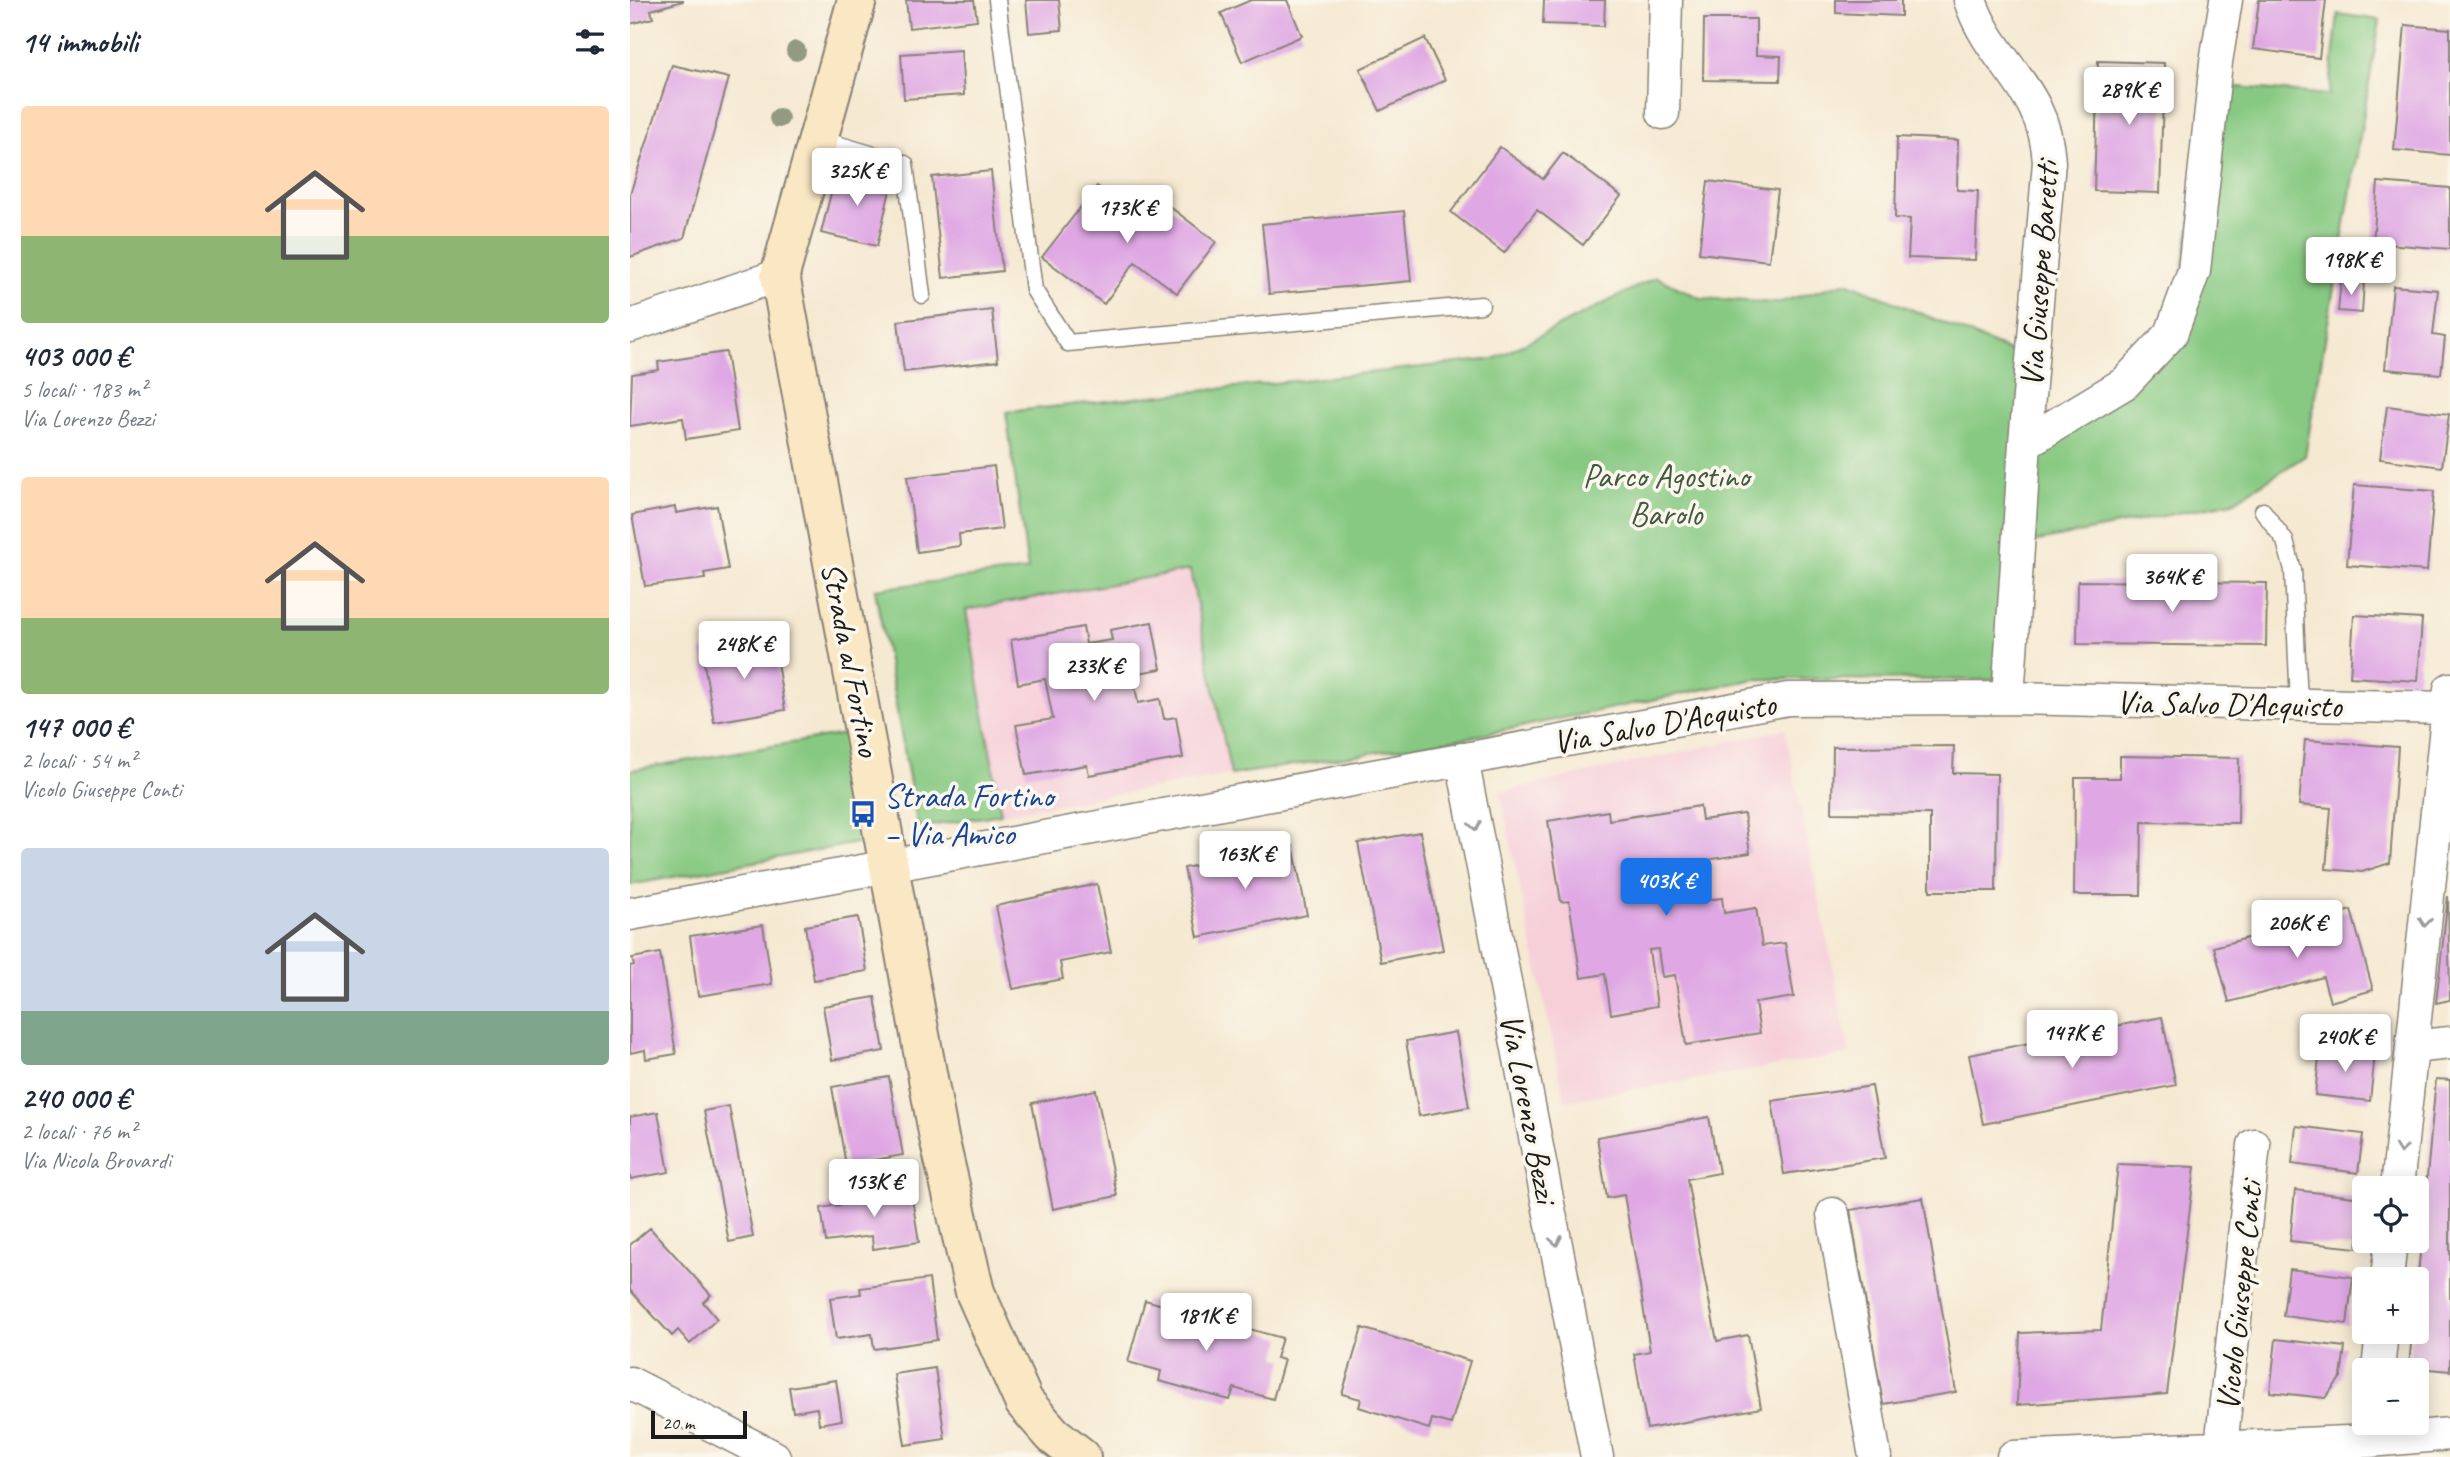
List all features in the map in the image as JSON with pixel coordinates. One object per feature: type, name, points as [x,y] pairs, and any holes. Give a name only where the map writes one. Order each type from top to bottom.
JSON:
[{"type":"street","name":"Strada al Fortino","points":[[857,0],[780,275],[891,865],[939,1138],[975,1292],[1024,1402],[1053,1435],[1081,1457]]},
{"type":"street","points":[[1663,113],[1666,0]]},
{"type":"street","name":"Via Giuseppe Baretti","points":[[1970,0],[1985,33],[2034,103],[2047,139],[2049,162],[2025,443],[2008,698]]},
{"type":"street","name":"Via Giuseppe Baretti","points":[[2025,443],[2126,383],[2171,334],[2193,271],[2216,62],[2226,0]]},
{"type":"street","points":[[630,326],[780,275]]},
{"type":"street","name":"Via Salvo D'Acquisto","points":[[630,914],[1788,699],[2008,698],[2299,705],[2449,699]]},
{"type":"street","points":[[2398,1176],[2412,1047],[2442,845],[2449,699]]},
{"type":"street","name":"Via Lorenzo Bezzi","points":[[1462,759],[1597,1457]]},
{"type":"street","points":[[2412,1047],[2450,1043]]},
{"type":"street","name":"Vicolo Giuseppe Conti","points":[[2206,1451],[2254,1145]]},
{"type":"street","points":[[1833,1214],[1875,1457]]},
{"type":"street","points":[[631,1385],[774,1457]]},
{"type":"street","points":[[2013,1457],[2206,1451],[2450,1434]]},
{"type":"lane","points":[[997,0],[1034,290],[1068,343],[1481,305]]},
{"type":"lane","points":[[817,138],[905,164],[922,295]]},
{"type":"lane","points":[[2263,510],[2285,541],[2293,570],[2299,705]]},
{"type":"shaded area","points":[[1190,570],[1231,775],[1001,814],[965,610]]},
{"type":"shaded area","points":[[1785,729],[1850,1054],[1565,1101],[1500,792]]},
{"type":"green space","name":"Parco Agostino Barolo","points":[[2338,14],[2380,20],[2305,456],[2233,502],[2018,545],[1994,680],[1755,679],[1466,738],[1231,775],[1190,570],[966,610],[1001,814],[918,828],[875,589],[1028,570],[1006,412],[1494,359],[1656,277],[1700,298],[1777,303],[1847,282],[2033,361],[2025,442],[2171,334],[2211,107],[2237,87],[2329,95]]},
{"type":"green space","points":[[845,734],[863,842],[630,885],[630,770]]},
{"type":"building","points":[[630,0],[683,1],[651,10],[653,18],[630,24]]},
{"type":"building","points":[[906,0],[974,0],[977,20],[909,28]]},
{"type":"building","points":[[1026,0],[1059,0],[1062,30],[1029,33]]},
{"type":"building","points":[[1251,0],[1287,0],[1302,36],[1242,62],[1221,13]]},
{"type":"building","points":[[1544,0],[1605,0],[1604,26],[1543,24]]},
{"type":"building","points":[[1836,0],[1901,0],[1901,16],[1836,13]]},
{"type":"building","points":[[2259,0],[2326,0],[2319,58],[2253,49]]},
{"type":"building","points":[[1704,19],[1756,19],[1756,55],[1781,56],[1780,81],[1703,80]]},
{"type":"building","points":[[2405,25],[2450,29],[2450,155],[2394,150]]},
{"type":"building","points":[[1425,38],[1445,80],[1380,111],[1360,69]]},
{"type":"building","points":[[961,50],[964,95],[904,99],[901,54]]},
{"type":"building","points":[[2098,61],[2164,63],[2160,193],[2094,191]]},
{"type":"building","points":[[672,65],[729,78],[684,238],[630,257],[630,194]]},
{"type":"building","points":[[1897,137],[1958,140],[1957,190],[1978,191],[1975,260],[1908,258],[1910,219],[1895,218]]},
{"type":"building","points":[[1500,147],[1543,179],[1563,153],[1621,196],[1583,245],[1537,210],[1504,253],[1451,212]]},
{"type":"building","points":[[837,169],[892,182],[877,246],[821,233]]},
{"type":"building","points":[[991,171],[1002,271],[943,278],[932,177]]},
{"type":"building","points":[[1708,181],[1778,190],[1769,261],[1699,253]]},
{"type":"building","points":[[2378,182],[2450,188],[2450,249],[2373,243]]},
{"type":"building","points":[[1097,186],[1140,220],[1157,197],[1216,242],[1177,293],[1135,262],[1104,304],[1042,257]]},
{"type":"building","points":[[1404,211],[1411,281],[1269,294],[1262,224]]},
{"type":"building","points":[[2341,280],[2364,282],[2362,313],[2338,311]]},
{"type":"building","points":[[2393,286],[2438,290],[2433,335],[2445,337],[2441,374],[2385,369]]},
{"type":"building","points":[[992,310],[998,361],[904,372],[898,321]]},
{"type":"building","points":[[726,352],[738,431],[686,439],[683,418],[630,426],[632,374],[659,370],[658,362]]},
{"type":"building","points":[[2387,406],[2449,414],[2442,467],[2380,459]]},
{"type":"building","points":[[994,466],[1002,529],[959,534],[960,546],[917,552],[907,477]]},
{"type":"building","points":[[2354,485],[2434,491],[2427,571],[2347,565]]},
{"type":"building","points":[[717,506],[728,569],[704,573],[705,579],[645,586],[632,515],[675,507],[676,513]]},
{"type":"building","points":[[2078,581],[2267,583],[2266,646],[2077,644]]},
{"type":"building","points":[[2354,615],[2422,619],[2418,681],[2350,677]]},
{"type":"building","points":[[1152,622],[1161,669],[1133,674],[1138,703],[1160,699],[1164,719],[1176,717],[1183,758],[1089,775],[1087,765],[1026,775],[1016,725],[1053,719],[1045,679],[1018,684],[1011,640],[1083,627],[1086,644],[1112,640],[1110,630]]},
{"type":"building","points":[[773,639],[785,710],[714,722],[702,651]]},
{"type":"building","points":[[2305,740],[2398,747],[2390,863],[2362,872],[2326,869],[2331,808],[2299,805]]},
{"type":"building","points":[[1954,746],[1953,773],[1997,774],[1996,891],[1930,891],[1930,814],[1832,813],[1833,747]]},
{"type":"building","points":[[2120,756],[2239,758],[2238,823],[2142,822],[2141,895],[2074,895],[2075,778],[2120,778]]},
{"type":"building","points":[[1700,806],[1702,820],[1744,814],[1750,853],[1694,862],[1700,901],[1722,898],[1724,913],[1756,908],[1762,946],[1785,943],[1794,997],[1755,1003],[1760,1033],[1686,1045],[1675,975],[1662,977],[1658,949],[1649,950],[1657,1006],[1611,1014],[1605,974],[1581,978],[1569,901],[1561,902],[1548,821],[1608,811],[1609,820]]},
{"type":"building","points":[[1420,832],[1443,950],[1381,962],[1358,843]]},
{"type":"building","points":[[1293,846],[1307,915],[1198,937],[1184,868]]},
{"type":"building","points":[[1097,884],[1111,952],[1060,962],[1063,979],[1013,989],[996,906]]},
{"type":"building","points":[[2448,896],[2450,1000],[2436,1003]]},
{"type":"building","points":[[2351,910],[2373,990],[2330,1002],[2323,977],[2229,1002],[2214,947]]},
{"type":"building","points":[[858,917],[867,971],[814,980],[805,926]]},
{"type":"building","points":[[763,925],[772,984],[698,996],[690,936]]},
{"type":"building","points":[[660,953],[676,1054],[646,1059],[645,1050],[630,1053],[630,966],[634,965],[632,958]]},
{"type":"building","points":[[875,997],[884,1051],[832,1060],[823,1006]]},
{"type":"building","points":[[2162,1017],[2176,1085],[1983,1124],[1969,1055]]},
{"type":"building","points":[[1456,1032],[1469,1107],[1419,1116],[1406,1041]]},
{"type":"building","points":[[2320,1048],[2375,1054],[2370,1101],[2315,1095]]},
{"type":"building","points":[[889,1077],[903,1155],[846,1165],[832,1087]]},
{"type":"building","points":[[2436,1079],[2450,1080],[2450,1371],[2429,1369],[2429,1358],[2410,1358],[2411,1344],[2429,1344],[2429,1267],[2419,1267],[2420,1253],[2429,1253],[2427,1176]]},
{"type":"building","points":[[1872,1086],[1885,1158],[1784,1174],[1772,1101]]},
{"type":"building","points":[[1096,1090],[1117,1196],[1053,1209],[1032,1103]]},
{"type":"building","points":[[729,1106],[753,1237],[729,1242],[704,1111]]},
{"type":"building","points":[[658,1112],[669,1172],[630,1179],[630,1117]]},
{"type":"building","points":[[1709,1117],[1719,1173],[1687,1179],[1704,1275],[1717,1341],[1748,1335],[1761,1408],[1647,1429],[1634,1354],[1650,1351],[1640,1286],[1624,1195],[1607,1198],[1597,1137]]},
{"type":"building","points":[[2296,1126],[2363,1134],[2358,1173],[2292,1164]]},
{"type":"building","points":[[2118,1164],[2195,1167],[2167,1394],[2017,1405],[2020,1333],[2101,1330]]},
{"type":"building","points":[[910,1186],[919,1242],[873,1249],[872,1236],[826,1242],[821,1208],[864,1201],[863,1193]]},
{"type":"building","points":[[2295,1190],[2352,1197],[2352,1247],[2290,1241]]},
{"type":"building","points":[[1923,1198],[1956,1392],[1883,1404],[1850,1210]]},
{"type":"building","points":[[650,1228],[711,1295],[703,1302],[717,1319],[690,1344],[678,1330],[672,1336],[630,1290],[630,1245]]},
{"type":"building","points":[[2289,1269],[2352,1277],[2347,1324],[2283,1316]]},
{"type":"building","points":[[929,1279],[937,1340],[874,1349],[872,1334],[836,1339],[830,1298],[861,1294],[860,1288]]},
{"type":"building","points":[[1145,1300],[1282,1338],[1276,1358],[1284,1360],[1273,1399],[1234,1388],[1230,1400],[1159,1381],[1161,1371],[1128,1362]]},
{"type":"building","points":[[1362,1328],[1470,1361],[1451,1424],[1432,1419],[1429,1429],[1359,1407],[1361,1399],[1342,1394]]},
{"type":"building","points":[[2276,1339],[2345,1347],[2341,1377],[2325,1398],[2270,1392]]},
{"type":"building","points":[[935,1368],[945,1439],[905,1445],[894,1374]]},
{"type":"building","points":[[836,1380],[842,1420],[819,1424],[817,1408],[793,1412],[789,1387]]},
{"type":"place","name":"Strada Fortino – Via Amico","points":[[863,814]]}]
